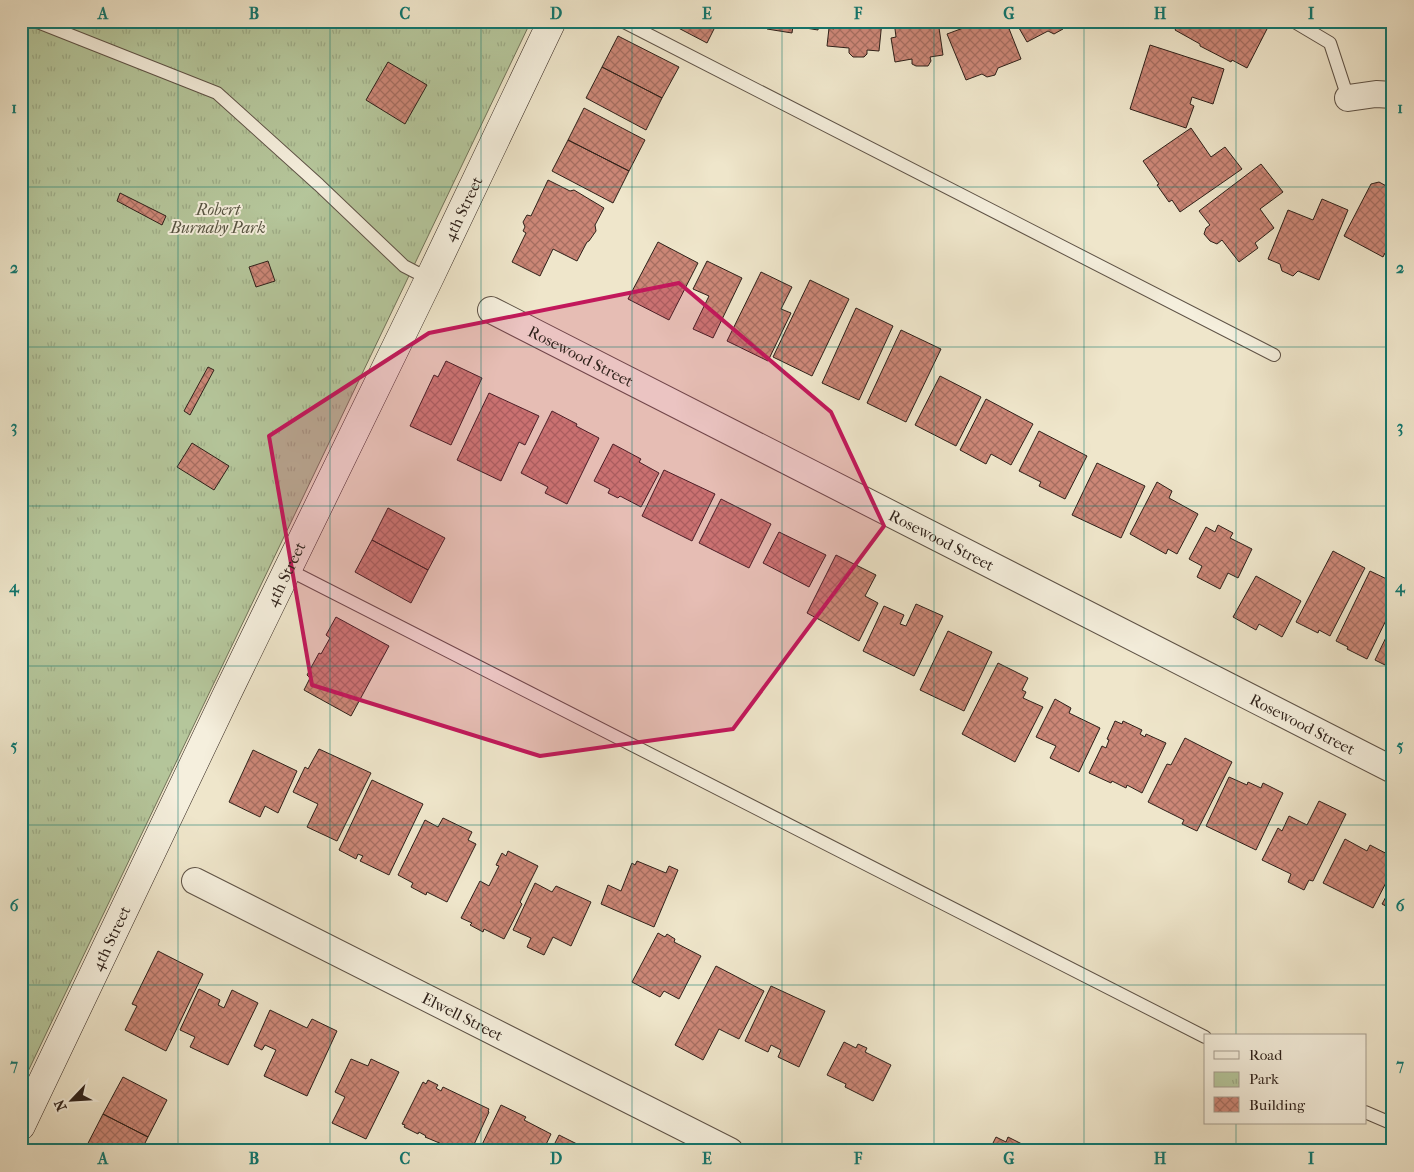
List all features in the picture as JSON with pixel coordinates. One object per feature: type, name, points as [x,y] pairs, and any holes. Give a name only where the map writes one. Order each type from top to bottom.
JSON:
[{"type":"street","name":"4th Street","points":[[21,1126],[287,570],[430,279],[552,21]]},
{"type":"street","points":[[1348,98],[1376,94],[1393,96]]},
{"type":"street","name":"Rosewood Street","points":[[491,310],[1393,770]]},
{"type":"street","name":"Elwell Street","points":[[196,881],[730,1151]]},
{"type":"lane","points":[[35,21],[217,93],[319,185],[404,266],[430,279]]},
{"type":"lane","points":[[622,21],[1274,355]]},
{"type":"lane","points":[[1293,21],[1330,43],[1348,98]]},
{"type":"lane","points":[[287,570],[1204,1036]]},
{"type":"lane","points":[[1366,1112],[1393,1124]]},
{"type":"highlighted area","points":[[679,283],[831,412],[884,526],[733,729],[540,756],[312,685],[269,436],[429,333]]},
{"type":"green space","name":"Robert Burnaby Park","points":[[21,21],[531,21],[21,1086]]},
{"type":"building","points":[[665,21],[718,21],[707,43]]},
{"type":"building","points":[[764,21],[819,21],[818,30],[793,26],[792,33],[767,29],[768,22]]},
{"type":"building","points":[[834,21],[882,21],[879,51],[867,50],[867,54],[864,57],[853,57],[849,53],[849,48],[827,46],[829,28],[834,29]]},
{"type":"building","points":[[894,21],[938,21],[943,55],[930,57],[931,61],[928,66],[916,66],[912,64],[912,59],[895,62],[891,38],[896,37]]},
{"type":"building","points":[[973,21],[1006,21],[1021,59],[998,68],[995,75],[987,77],[982,74],[966,80],[947,34],[974,24]]},
{"type":"building","points":[[1015,21],[1065,21],[1063,29],[1054,34],[1048,31],[1027,42]]},
{"type":"building","points":[[1180,21],[1258,21],[1268,27],[1247,68],[1200,46],[1200,44],[1175,30]]},
{"type":"building","points":[[618,36],[679,67],[662,98],[602,67]]},
{"type":"building","points":[[1150,45],[1224,69],[1213,104],[1192,97],[1190,104],[1194,106],[1186,128],[1130,109]]},
{"type":"building","points":[[388,62],[427,85],[405,124],[366,100]]},
{"type":"building","points":[[602,67],[662,98],[646,130],[586,98]]},
{"type":"building","points":[[584,108],[645,140],[629,171],[568,140]]},
{"type":"building","points":[[1191,128],[1211,157],[1225,147],[1242,169],[1180,212],[1172,200],[1169,202],[1143,161]]},
{"type":"building","points":[[568,140],[629,171],[613,203],[552,171]]},
{"type":"building","points":[[1261,164],[1283,192],[1260,209],[1274,228],[1255,243],[1258,248],[1239,262],[1222,240],[1217,244],[1210,241],[1204,234],[1206,228],[1210,225],[1199,211]]},
{"type":"building","points":[[548,180],[570,191],[574,190],[604,208],[595,225],[596,231],[587,242],[577,261],[553,249],[540,276],[512,262],[526,233],[523,231],[525,227],[523,222],[527,215],[531,216]]},
{"type":"building","points":[[1379,182],[1390,188],[1393,196],[1393,257],[1385,253],[1383,257],[1344,236],[1371,184]]},
{"type":"building","points":[[120,193],[166,216],[162,225],[117,201]]},
{"type":"building","points":[[1322,199],[1348,210],[1319,280],[1298,271],[1293,276],[1282,271],[1280,264],[1268,259],[1288,210],[1313,220]]},
{"type":"building","points":[[658,242],[698,263],[669,320],[628,299]]},
{"type":"building","points":[[268,261],[275,281],[256,287],[249,267]]},
{"type":"building","points":[[707,261],[742,278],[713,338],[693,329],[709,296],[693,289]]},
{"type":"building","points":[[761,272],[792,287],[781,309],[791,313],[768,361],[727,341]]},
{"type":"building","points":[[810,280],[849,299],[812,376],[773,357]]},
{"type":"building","points":[[856,308],[893,326],[859,400],[822,383]]},
{"type":"building","points":[[901,330],[941,349],[906,422],[867,403]]},
{"type":"building","points":[[446,361],[482,378],[451,445],[410,426],[434,375],[438,377]]},
{"type":"building","points":[[208,367],[214,370],[190,415],[184,411]]},
{"type":"building","points":[[940,376],[981,397],[956,446],[915,425]]},
{"type":"building","points":[[489,393],[539,416],[525,445],[519,442],[501,481],[457,460]]},
{"type":"building","points":[[986,399],[1033,424],[1011,465],[991,454],[986,464],[960,450]]},
{"type":"building","points":[[552,411],[599,438],[567,504],[545,493],[548,487],[521,473]]},
{"type":"building","points":[[1039,431],[1087,456],[1065,499],[1039,486],[1041,482],[1019,471]]},
{"type":"building","points":[[192,443],[229,466],[214,490],[177,467]]},
{"type":"building","points":[[613,444],[641,459],[639,462],[659,473],[641,507],[620,496],[618,498],[608,493],[610,489],[594,481]]},
{"type":"building","points":[[1097,463],[1145,486],[1121,538],[1072,515]]},
{"type":"building","points":[[664,470],[715,494],[692,541],[642,516]]},
{"type":"building","points":[[1157,482],[1172,491],[1169,498],[1198,514],[1177,554],[1168,549],[1166,554],[1130,534]]},
{"type":"building","points":[[721,499],[771,524],[749,568],[699,543]]},
{"type":"building","points":[[388,508],[445,538],[428,570],[372,540]]},
{"type":"building","points":[[1218,525],[1233,533],[1230,538],[1252,549],[1238,578],[1228,573],[1220,589],[1197,577],[1202,566],[1189,559],[1206,527],[1215,532]]},
{"type":"building","points":[[779,532],[826,555],[809,587],[763,563]]},
{"type":"building","points":[[372,540],[428,570],[411,603],[355,572]]},
{"type":"building","points":[[1333,551],[1365,568],[1330,636],[1319,630],[1318,633],[1296,622]]},
{"type":"building","points":[[836,555],[876,575],[865,596],[878,603],[859,641],[807,613]]},
{"type":"building","points":[[1370,571],[1393,582],[1393,606],[1367,659],[1336,641]]},
{"type":"building","points":[[1256,576],[1301,601],[1282,637],[1259,624],[1256,630],[1233,617]]},
{"type":"building","points":[[916,604],[943,616],[914,676],[863,651],[884,606],[904,615],[900,624],[906,626]]},
{"type":"building","points":[[336,617],[389,646],[351,716],[304,690],[310,678],[307,675],[330,638],[326,635]]},
{"type":"building","points":[[1393,623],[1393,669],[1375,660]]},
{"type":"building","points":[[948,631],[992,652],[964,711],[920,690]]},
{"type":"building","points":[[998,663],[1028,678],[1022,690],[1026,692],[1023,698],[1043,707],[1015,762],[962,734]]},
{"type":"building","points":[[1055,699],[1071,708],[1069,713],[1100,728],[1079,772],[1050,758],[1056,746],[1036,737]]},
{"type":"building","points":[[1115,721],[1122,724],[1123,721],[1142,730],[1140,734],[1145,737],[1146,734],[1166,743],[1142,793],[1127,785],[1126,788],[1089,773],[1102,746],[1106,748],[1109,740],[1107,739]]},
{"type":"building","points":[[1185,738],[1232,762],[1197,831],[1182,824],[1184,820],[1148,802],[1167,764],[1171,765]]},
{"type":"building","points":[[319,749],[371,773],[337,841],[307,827],[318,804],[293,792],[305,767],[308,769]]},
{"type":"building","points":[[253,750],[297,771],[278,813],[265,806],[260,817],[229,802]]},
{"type":"building","points":[[1229,777],[1247,785],[1248,782],[1261,788],[1263,783],[1283,793],[1256,850],[1206,826]]},
{"type":"building","points":[[372,780],[423,804],[389,875],[360,861],[363,856],[358,854],[356,859],[339,850]]},
{"type":"building","points":[[1319,801],[1346,814],[1313,881],[1309,880],[1304,890],[1288,882],[1291,874],[1262,860],[1278,828],[1282,831],[1289,816],[1307,825]]},
{"type":"building","points":[[443,818],[472,832],[468,840],[476,844],[447,902],[427,892],[426,895],[411,887],[413,883],[398,875],[425,820],[438,827]]},
{"type":"building","points":[[1345,839],[1367,851],[1370,845],[1393,857],[1393,869],[1373,908],[1323,883]]},
{"type":"building","points":[[508,851],[538,866],[520,902],[522,904],[504,939],[484,929],[483,932],[470,925],[472,923],[461,918],[480,881],[489,886],[499,866],[496,865],[502,853],[506,856]]},
{"type":"building","points":[[637,861],[666,873],[669,866],[678,870],[654,927],[601,904],[608,885],[621,891],[632,863],[635,865]]},
{"type":"building","points":[[535,883],[552,892],[556,886],[591,902],[571,946],[553,937],[544,955],[527,947],[531,938],[513,930]]},
{"type":"building","points":[[1393,884],[1393,910],[1382,904]]},
{"type":"building","points":[[658,933],[665,937],[667,934],[675,939],[674,942],[701,956],[679,999],[664,991],[660,997],[632,982]]},
{"type":"building","points":[[158,951],[203,974],[166,1051],[125,1030],[137,1006],[132,1004]]},
{"type":"building","points":[[716,966],[764,991],[739,1039],[719,1029],[703,1060],[675,1045]]},
{"type":"building","points":[[771,986],[825,1011],[799,1067],[778,1057],[781,1050],[771,1045],[768,1052],[745,1041]]},
{"type":"building","points":[[199,989],[220,1000],[218,1005],[224,1008],[232,990],[258,1003],[228,1065],[190,1047],[195,1037],[180,1030]]},
{"type":"building","points":[[270,1010],[307,1028],[312,1019],[337,1031],[307,1096],[264,1076],[276,1050],[265,1045],[262,1050],[254,1046]]},
{"type":"building","points":[[844,1042],[856,1048],[858,1044],[867,1048],[865,1052],[891,1065],[873,1101],[845,1087],[846,1084],[827,1075]]},
{"type":"building","points":[[351,1059],[368,1066],[371,1059],[399,1072],[366,1139],[332,1123],[345,1097],[335,1092]]},
{"type":"building","points":[[123,1077],[167,1100],[148,1137],[103,1114]]},
{"type":"building","points":[[428,1080],[438,1085],[436,1088],[441,1091],[443,1087],[489,1109],[471,1151],[448,1150],[449,1147],[425,1137],[419,1132],[418,1134],[402,1124],[423,1082],[426,1084]]},
{"type":"building","points":[[501,1105],[526,1117],[524,1120],[551,1134],[543,1151],[479,1151]]},
{"type":"building","points":[[103,1114],[148,1137],[141,1151],[84,1151]]},
{"type":"building","points":[[559,1135],[581,1146],[579,1151],[551,1151]]},
{"type":"building","points":[[996,1137],[1006,1142],[1008,1137],[1034,1150],[989,1151]]}]
